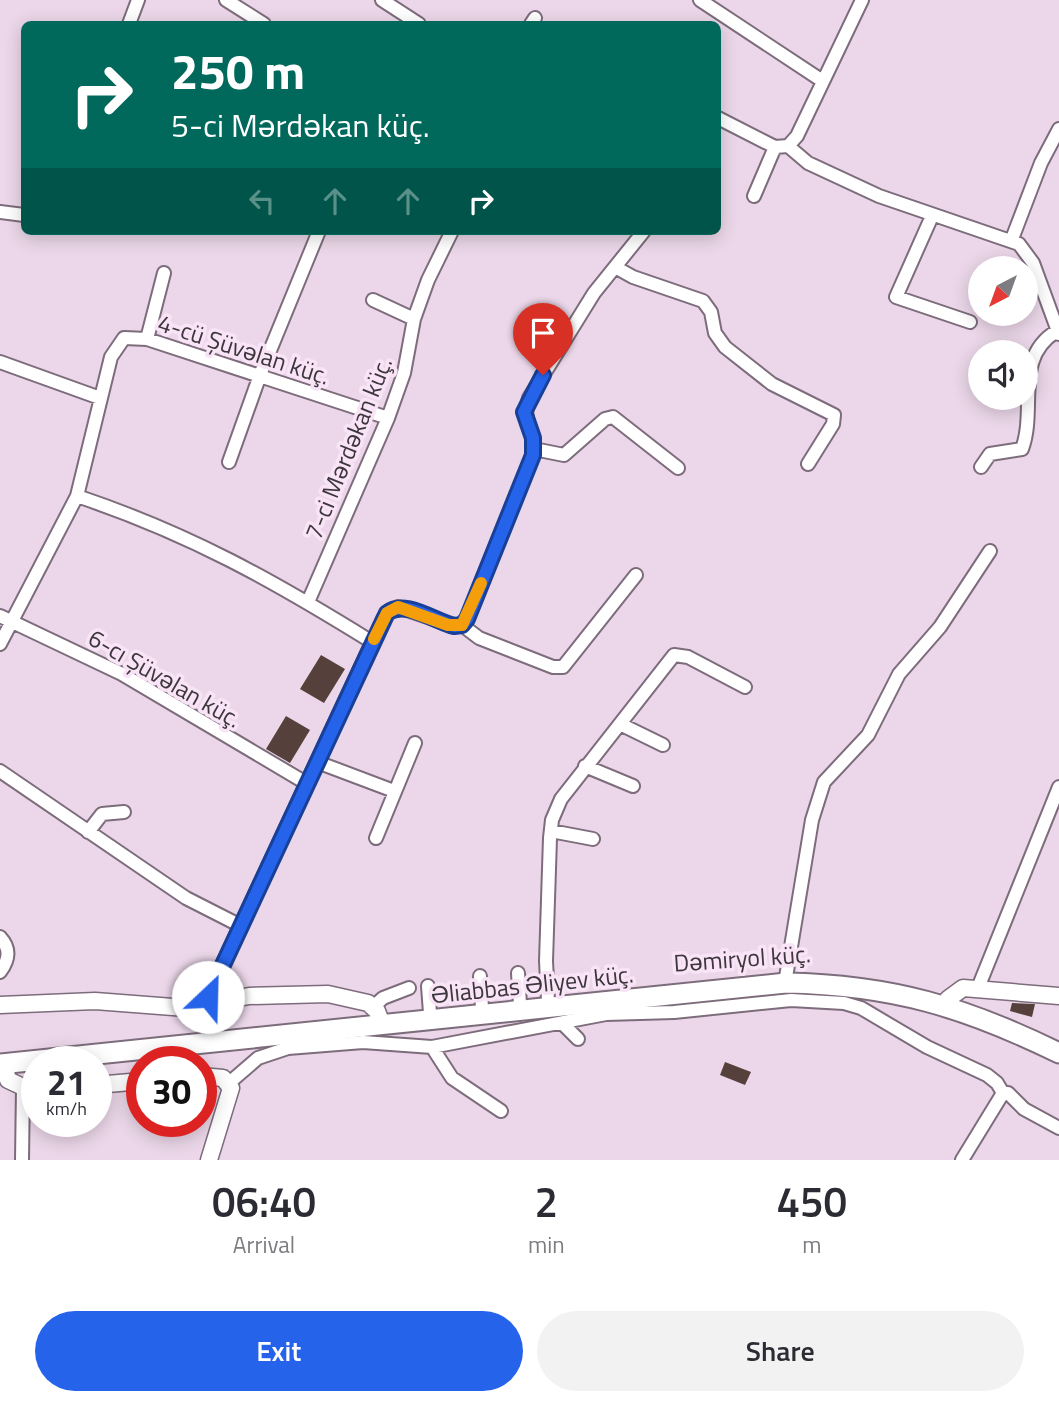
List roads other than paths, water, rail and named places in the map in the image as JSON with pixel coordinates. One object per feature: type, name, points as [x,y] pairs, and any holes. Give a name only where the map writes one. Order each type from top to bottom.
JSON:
[{"type":"main road","name":"Dəmiryol küç.","points":[[378,1016],[786,977],[865,981],[948,999],[1059,1045]]},
{"type":"main road","name":"Əliabbas Əliyev küç.","points":[[2,1070],[378,1016],[769,984],[826,984],[894,991],[945,1005],[1059,1053]]},
{"type":"street","points":[[130,21],[138,0]]},
{"type":"street","points":[[226,0],[259,21]]},
{"type":"street","points":[[382,0],[414,21]]},
{"type":"street","points":[[700,0],[821,80]]},
{"type":"street","points":[[754,196],[782,147],[797,136],[858,2]]},
{"type":"street","points":[[721,119],[782,147],[827,172],[932,216],[1012,239],[1025,250],[1033,263],[1058,333],[1041,341],[1031,367],[1022,449],[990,454],[981,467]]},
{"type":"street","points":[[1012,239],[1041,163],[1059,130]]},
{"type":"street","points":[[0,212],[21,215]]},
{"type":"street","points":[[932,216],[896,297],[968,321]]},
{"type":"street","points":[[229,463],[260,375],[317,235]]},
{"type":"street","name":"7-ci Mərdəkan küç.","points":[[307,602],[387,418],[404,373],[414,319],[428,280],[450,235]]},
{"type":"street","points":[[462,625],[468,616],[534,449],[524,417],[529,398],[583,310],[638,235]]},
{"type":"street","points":[[615,267],[632,277],[703,301],[711,312],[715,333],[725,347],[772,384],[834,415],[833,424],[808,464]]},
{"type":"street","points":[[147,339],[164,273]]},
{"type":"street","points":[[373,300],[414,319]]},
{"type":"street","name":"4-cü Şüvəlan küç.","points":[[0,644],[77,496],[111,357],[119,342],[132,337],[147,339],[387,418]]},
{"type":"street","points":[[0,362],[100,398]]},
{"type":"street","points":[[534,449],[565,455],[605,419],[613,417],[678,468]]},
{"type":"street","points":[[77,496],[177,532],[307,602],[372,642]]},
{"type":"street","points":[[786,977],[812,820],[824,782],[868,735],[899,674],[940,627],[990,551]]},
{"type":"street","points":[[208,1003],[210,991],[387,613],[398,607],[448,625],[462,625],[479,638],[553,667],[563,667],[636,575]]},
{"type":"street","name":"6-cı Şüvəlan küç.","points":[[0,616],[122,674],[306,783]]},
{"type":"street","points":[[548,1000],[546,961],[551,831],[561,799],[674,655],[688,657],[746,687]]},
{"type":"street","points":[[620,724],[663,745]]},
{"type":"street","points":[[376,838],[415,743]]},
{"type":"street","points":[[317,762],[394,791]]},
{"type":"street","points":[[586,766],[634,786]]},
{"type":"street","points":[[0,771],[196,904],[241,926]]},
{"type":"street","points":[[978,988],[1059,787]]},
{"type":"street","points":[[89,832],[102,814],[124,812]]},
{"type":"street","points":[[551,831],[593,839]]},
{"type":"street","points":[[0,937],[6,943],[8,958],[0,972]]},
{"type":"street","points":[[518,972],[520,1004]]},
{"type":"street","points":[[480,976],[482,1008]]},
{"type":"street","points":[[428,986],[430,1013]]},
{"type":"street","points":[[0,1005],[95,1001],[174,1008],[249,996],[328,994],[356,998],[378,1016],[383,998],[409,988]]},
{"type":"street","points":[[948,999],[958,990],[978,988],[1059,996]]},
{"type":"street","name":"Dəmiryol küç.","points":[[229,1083],[258,1058],[288,1048],[363,1042],[432,1047],[606,1014],[674,1012],[778,1000],[844,1003],[861,1008],[926,1047],[987,1075],[997,1083],[1003,1093],[1008,1093],[1024,1109],[1059,1128]]},
{"type":"street","points":[[563,1024],[578,1039]]},
{"type":"street","points":[[432,1047],[452,1078],[501,1111]]},
{"type":"street","points":[[2,1070],[21,1082]]},
{"type":"street","points":[[209,1160],[229,1103],[229,1083],[217,1076]]},
{"type":"street","points":[[962,1160],[1003,1093]]},
{"type":"street","points":[[22,1160],[25,1137]]}]
